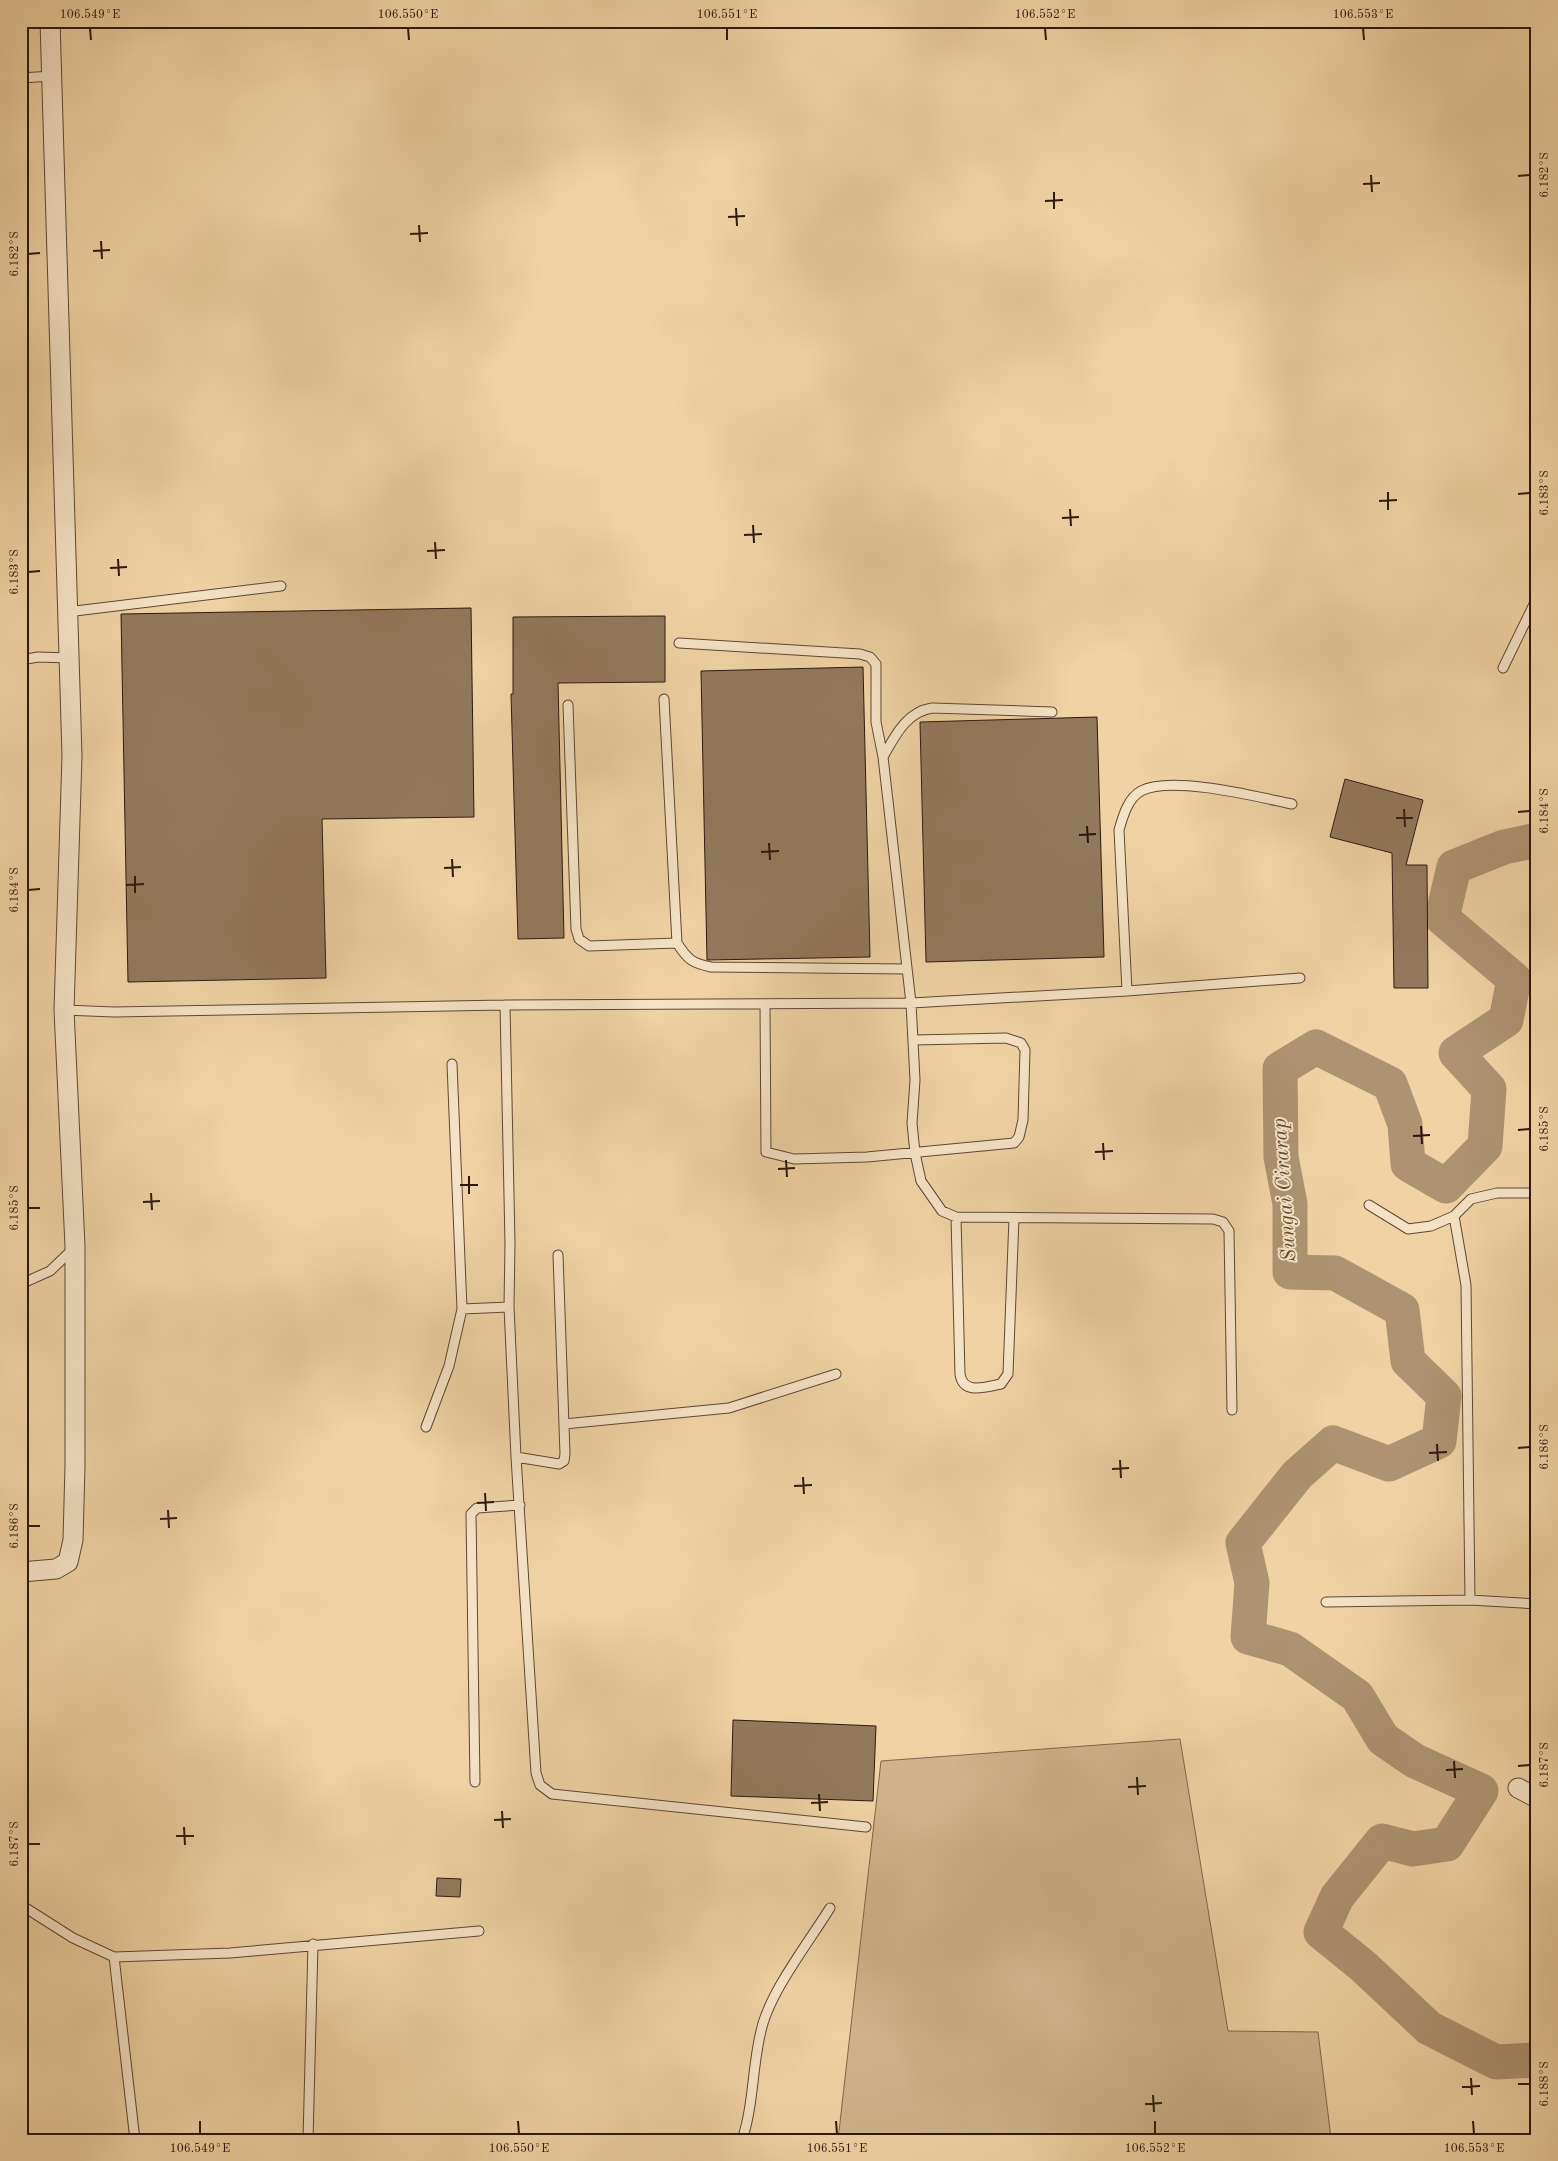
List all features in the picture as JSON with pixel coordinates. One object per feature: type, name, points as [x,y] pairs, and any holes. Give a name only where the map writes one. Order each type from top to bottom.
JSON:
[{"type":"street","points":[[21,1572],[40,1572],[56,1569],[68,1562],[73,1540],[75,1466],[75,1246],[64,1010],[72,756],[50,21]]},
{"type":"street","points":[[1518,1788],[1537,1798]]},
{"type":"lane","points":[[21,78],[52,76]]},
{"type":"lane","points":[[67,612],[281,586]]},
{"type":"lane","points":[[1503,668],[1537,598]]},
{"type":"lane","points":[[679,643],[860,654],[870,657],[876,664],[876,722],[883,757],[906,969],[912,1004],[915,1080],[912,1123],[915,1153],[921,1181],[942,1211],[956,1217],[1213,1218],[1223,1222],[1229,1231],[1232,1410]]},
{"type":"lane","points":[[21,660],[38,657],[69,658]]},
{"type":"lane","points":[[664,699],[677,943],[687,958],[697,964],[711,967],[906,969]]},
{"type":"lane","points":[[568,705],[576,930],[579,940],[589,946],[677,943]]},
{"type":"lane","points":[[883,757],[900,728],[910,717],[922,710],[932,708],[1052,712]]},
{"type":"lane","points":[[1127,991],[1119,830],[1126,808],[1141,791],[1163,787],[1207,787],[1292,804]]},
{"type":"lane","points":[[64,1010],[114,1012],[505,1005],[912,1004],[1300,978]]},
{"type":"lane","points":[[765,1004],[766,1152],[794,1159],[867,1157],[1014,1143],[1022,1131],[1025,1050],[1022,1043],[1006,1038],[914,1040]]},
{"type":"lane","points":[[505,1005],[510,1243],[509,1307],[516,1457],[536,1773],[540,1785],[552,1794],[866,1827]]},
{"type":"lane","points":[[426,1427],[449,1366],[462,1309],[452,1064]]},
{"type":"lane","points":[[1369,1205],[1408,1229],[1432,1226],[1454,1216],[1471,1199],[1497,1192],[1537,1193]]},
{"type":"lane","points":[[1454,1216],[1466,1285],[1470,1600]]},
{"type":"lane","points":[[956,1217],[961,1382],[965,1386],[979,1388],[1001,1384],[1008,1374],[1014,1218]]},
{"type":"lane","points":[[21,1284],[50,1271],[75,1246]]},
{"type":"lane","points":[[516,1457],[559,1464],[564,1461],[558,1255]]},
{"type":"lane","points":[[462,1309],[509,1307]]},
{"type":"lane","points":[[564,1424],[729,1408],[836,1374]]},
{"type":"lane","points":[[476,1782],[471,1514],[477,1508],[520,1504]]},
{"type":"lane","points":[[1326,1602],[1470,1600],[1537,1604]]},
{"type":"lane","points":[[21,1905],[73,1938],[114,1957],[230,1953],[313,1944],[479,1931]]},
{"type":"lane","points":[[742,2140],[748,2120],[761,2030],[771,2000],[830,1908]]},
{"type":"lane","points":[[308,2140],[313,1944]]},
{"type":"lane","points":[[114,1957],[134,2140]]},
{"type":"shaded area","points":[[1180,1739],[1228,2031],[1318,2032],[1331,2138],[838,2140],[881,1761]]},
{"type":"building","points":[[471,608],[474,817],[322,819],[326,978],[128,982],[121,614]]},
{"type":"building","points":[[665,616],[665,682],[558,683],[564,938],[518,939],[511,694],[513,694],[513,617]]},
{"type":"building","points":[[863,667],[870,957],[707,960],[701,671]]},
{"type":"building","points":[[1097,717],[1104,957],[926,962],[920,722]]},
{"type":"building","points":[[1345,779],[1423,800],[1406,865],[1427,865],[1428,988],[1394,988],[1392,853],[1330,837]]},
{"type":"building","points":[[733,1720],[876,1726],[873,1801],[731,1796]]},
{"type":"building","points":[[437,1878],[461,1879],[460,1897],[436,1896]]},
{"type":"waterway","name":"Sungai Cirarap","points":[[1537,840],[1504,847],[1454,867],[1442,918],[1514,979],[1506,1020],[1456,1053],[1489,1089],[1485,1146],[1446,1186],[1408,1164],[1405,1124],[1390,1084],[1316,1047],[1280,1069],[1281,1157],[1290,1204],[1290,1272],[1335,1273],[1402,1310],[1408,1361],[1444,1396],[1439,1441],[1389,1464],[1333,1443],[1297,1475],[1243,1543],[1252,1583],[1248,1637],[1290,1649],[1357,1696],[1383,1739],[1415,1761],[1481,1791],[1447,1844],[1413,1849],[1382,1841],[1337,1897],[1321,1932],[1364,1967],[1429,2028],[1496,2062],[1537,2060]]}]
